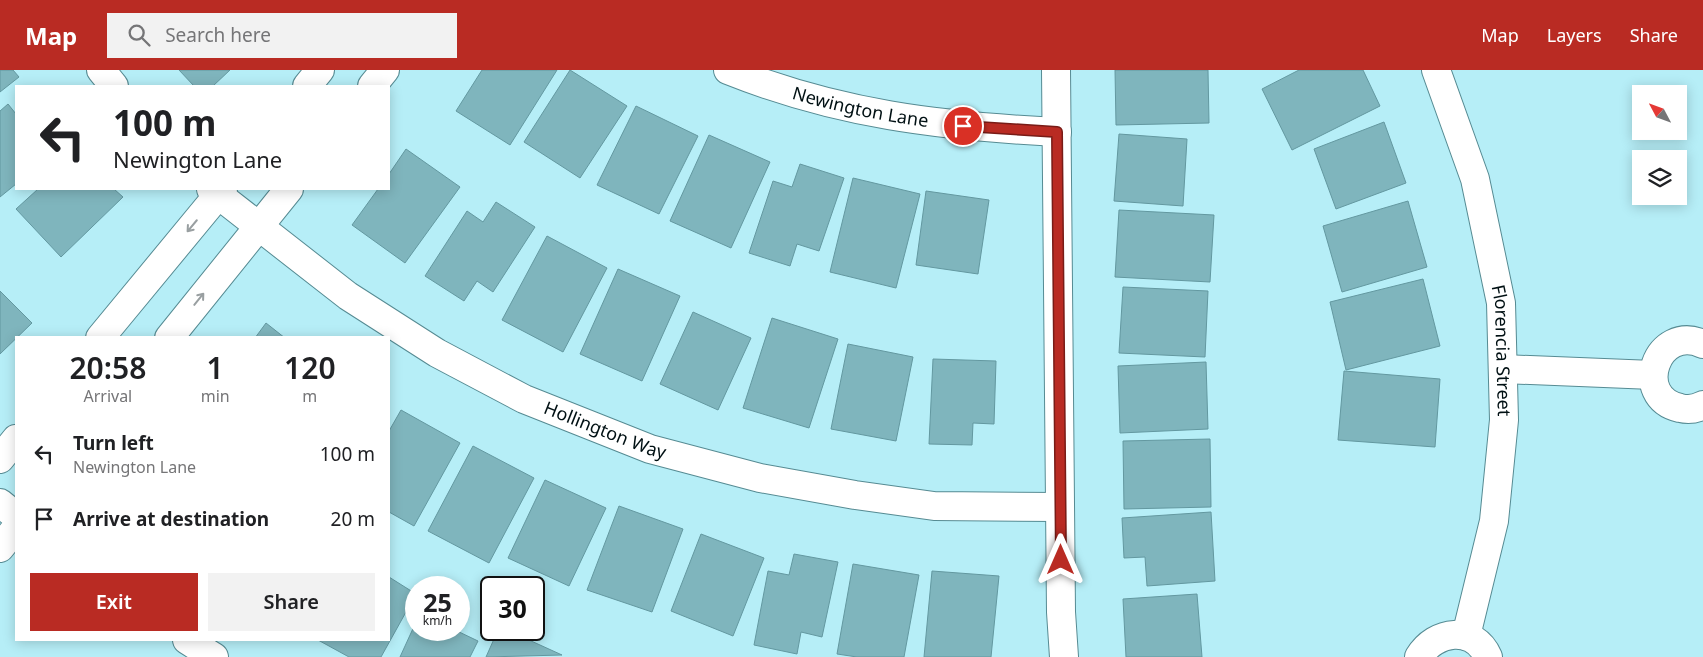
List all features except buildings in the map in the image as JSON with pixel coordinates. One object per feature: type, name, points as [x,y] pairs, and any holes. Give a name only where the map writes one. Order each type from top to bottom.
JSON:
[{"type":"street","points":[[101,70],[113,85]]},
{"type":"street","points":[[308,85],[320,70]]},
{"type":"street","points":[[373,85],[385,70]]},
{"type":"street","name":"Newington Lane","points":[[728,70],[822,102],[897,118],[980,128],[1057,132]]},
{"type":"street","points":[[1056,70],[1060,507],[1064,657]]},
{"type":"street","name":"Florencia Street","points":[[1436,70],[1475,179],[1501,303],[1504,420],[1494,521],[1466,636]]},
{"type":"street","points":[[171,336],[288,190]]},
{"type":"street","points":[[102,336],[217,191]]},
{"type":"street","name":"Hollington Way","points":[[217,191],[258,227],[348,296],[437,353],[524,399],[650,449],[760,478],[855,495],[934,506],[1060,507]]},
{"type":"street","points":[[1703,344],[1688,340],[1674,343],[1663,350],[1655,361],[1653,375],[1655,388],[1662,399],[1674,407],[1687,410],[1703,405]]},
{"type":"street","points":[[1503,369],[1653,375]]},
{"type":"street","points":[[0,459],[15,440]]},
{"type":"street","points":[[0,502],[15,515]]},
{"type":"street","points":[[0,548],[15,529]]},
{"type":"street","points":[[1419,657],[1425,647],[1437,638],[1451,634],[1466,636],[1478,643],[1488,657]]},
{"type":"street","points":[[189,641],[214,657]]},
{"type":"route","points":[[963,126],[1057,132],[1061,560]]}]
